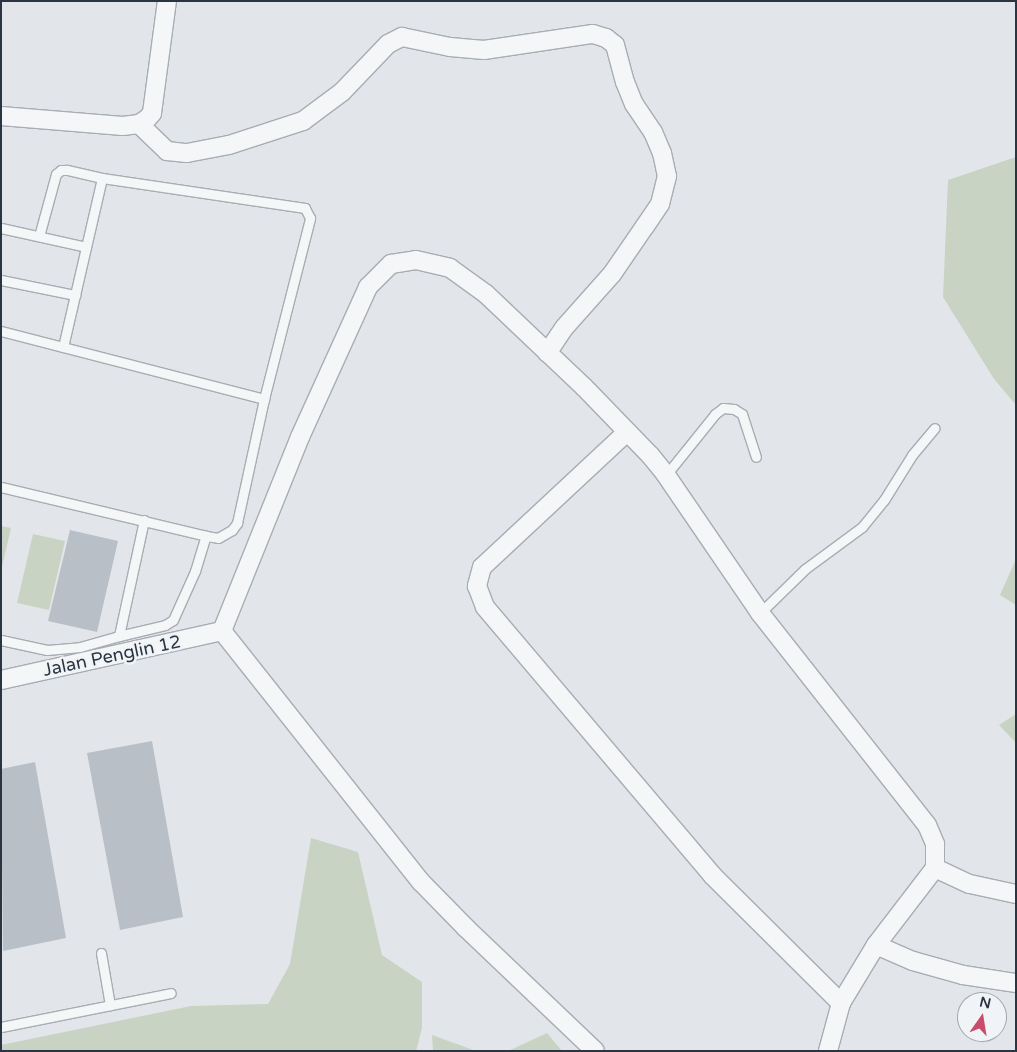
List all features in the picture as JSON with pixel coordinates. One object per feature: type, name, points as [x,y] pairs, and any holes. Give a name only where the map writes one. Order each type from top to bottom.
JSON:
[{"type":"street","points":[[167,1],[146,119],[167,151],[187,153],[230,145],[303,121],[342,92],[388,44],[402,37],[450,47],[484,50],[593,34],[606,38],[615,45],[628,89],[634,104],[653,132],[662,153],[667,176],[660,204],[612,274],[564,328],[547,353]]},
{"type":"street","points":[[1,116],[124,126],[146,119]]},
{"type":"street","points":[[595,1051],[466,928],[421,882],[222,631],[300,438],[368,287],[391,264],[416,260],[450,268],[486,294],[627,432],[666,474],[760,613],[927,825],[935,844],[935,868],[876,945],[842,1003],[828,1051]]},
{"type":"street","points":[[627,432],[482,567],[477,586],[485,607],[712,875],[842,1003]]},
{"type":"street","name":"Jalan Penglin 12","points":[[1,680],[222,631]]},
{"type":"street","points":[[935,868],[970,884],[1016,894]]},
{"type":"street","points":[[876,945],[912,961],[964,975],[1016,983]]},
{"type":"lane","points":[[1,488],[206,536],[218,538],[232,530],[237,523],[264,399],[310,218],[304,208],[102,178],[61,170],[56,174],[38,236]]},
{"type":"lane","points":[[62,347],[102,178]]},
{"type":"lane","points":[[1,228],[86,247]]},
{"type":"lane","points":[[1,280],[75,295]]},
{"type":"lane","points":[[1,331],[264,399]]},
{"type":"lane","points":[[666,474],[722,408],[734,409],[742,414],[756,457]]},
{"type":"lane","points":[[760,613],[805,569],[862,527],[884,500],[912,455],[935,428]]},
{"type":"lane","points":[[119,636],[144,520]]},
{"type":"lane","points":[[1,640],[47,650],[80,647],[165,625],[172,620],[195,571],[206,536]]},
{"type":"lane","points":[[101,953],[110,1005]]},
{"type":"lane","points":[[1,1027],[171,993]]},
{"type":"green space","points":[[1016,157],[1016,405],[994,379],[943,297],[948,180]]},
{"type":"green space","points":[[1,526],[11,528],[1,571]]},
{"type":"green space","points":[[33,534],[65,541],[49,610],[17,603]]},
{"type":"green space","points":[[1016,559],[1016,605],[1000,595]]},
{"type":"green space","points":[[1016,714],[1016,743],[999,725]]},
{"type":"green space","points":[[311,838],[358,852],[382,955],[422,982],[422,1028],[416,1051],[1,1051],[1,1045],[191,1006],[268,1004],[290,964]]},
{"type":"green space","points":[[547,1033],[562,1051],[508,1051]]},
{"type":"green space","points":[[432,1035],[476,1051],[433,1051]]},
{"type":"building","points":[[70,530],[118,541],[97,632],[48,621]]},
{"type":"building","points":[[152,741],[183,917],[120,930],[87,753]]},
{"type":"building","points":[[35,762],[66,938],[3,951],[1,769]]}]
